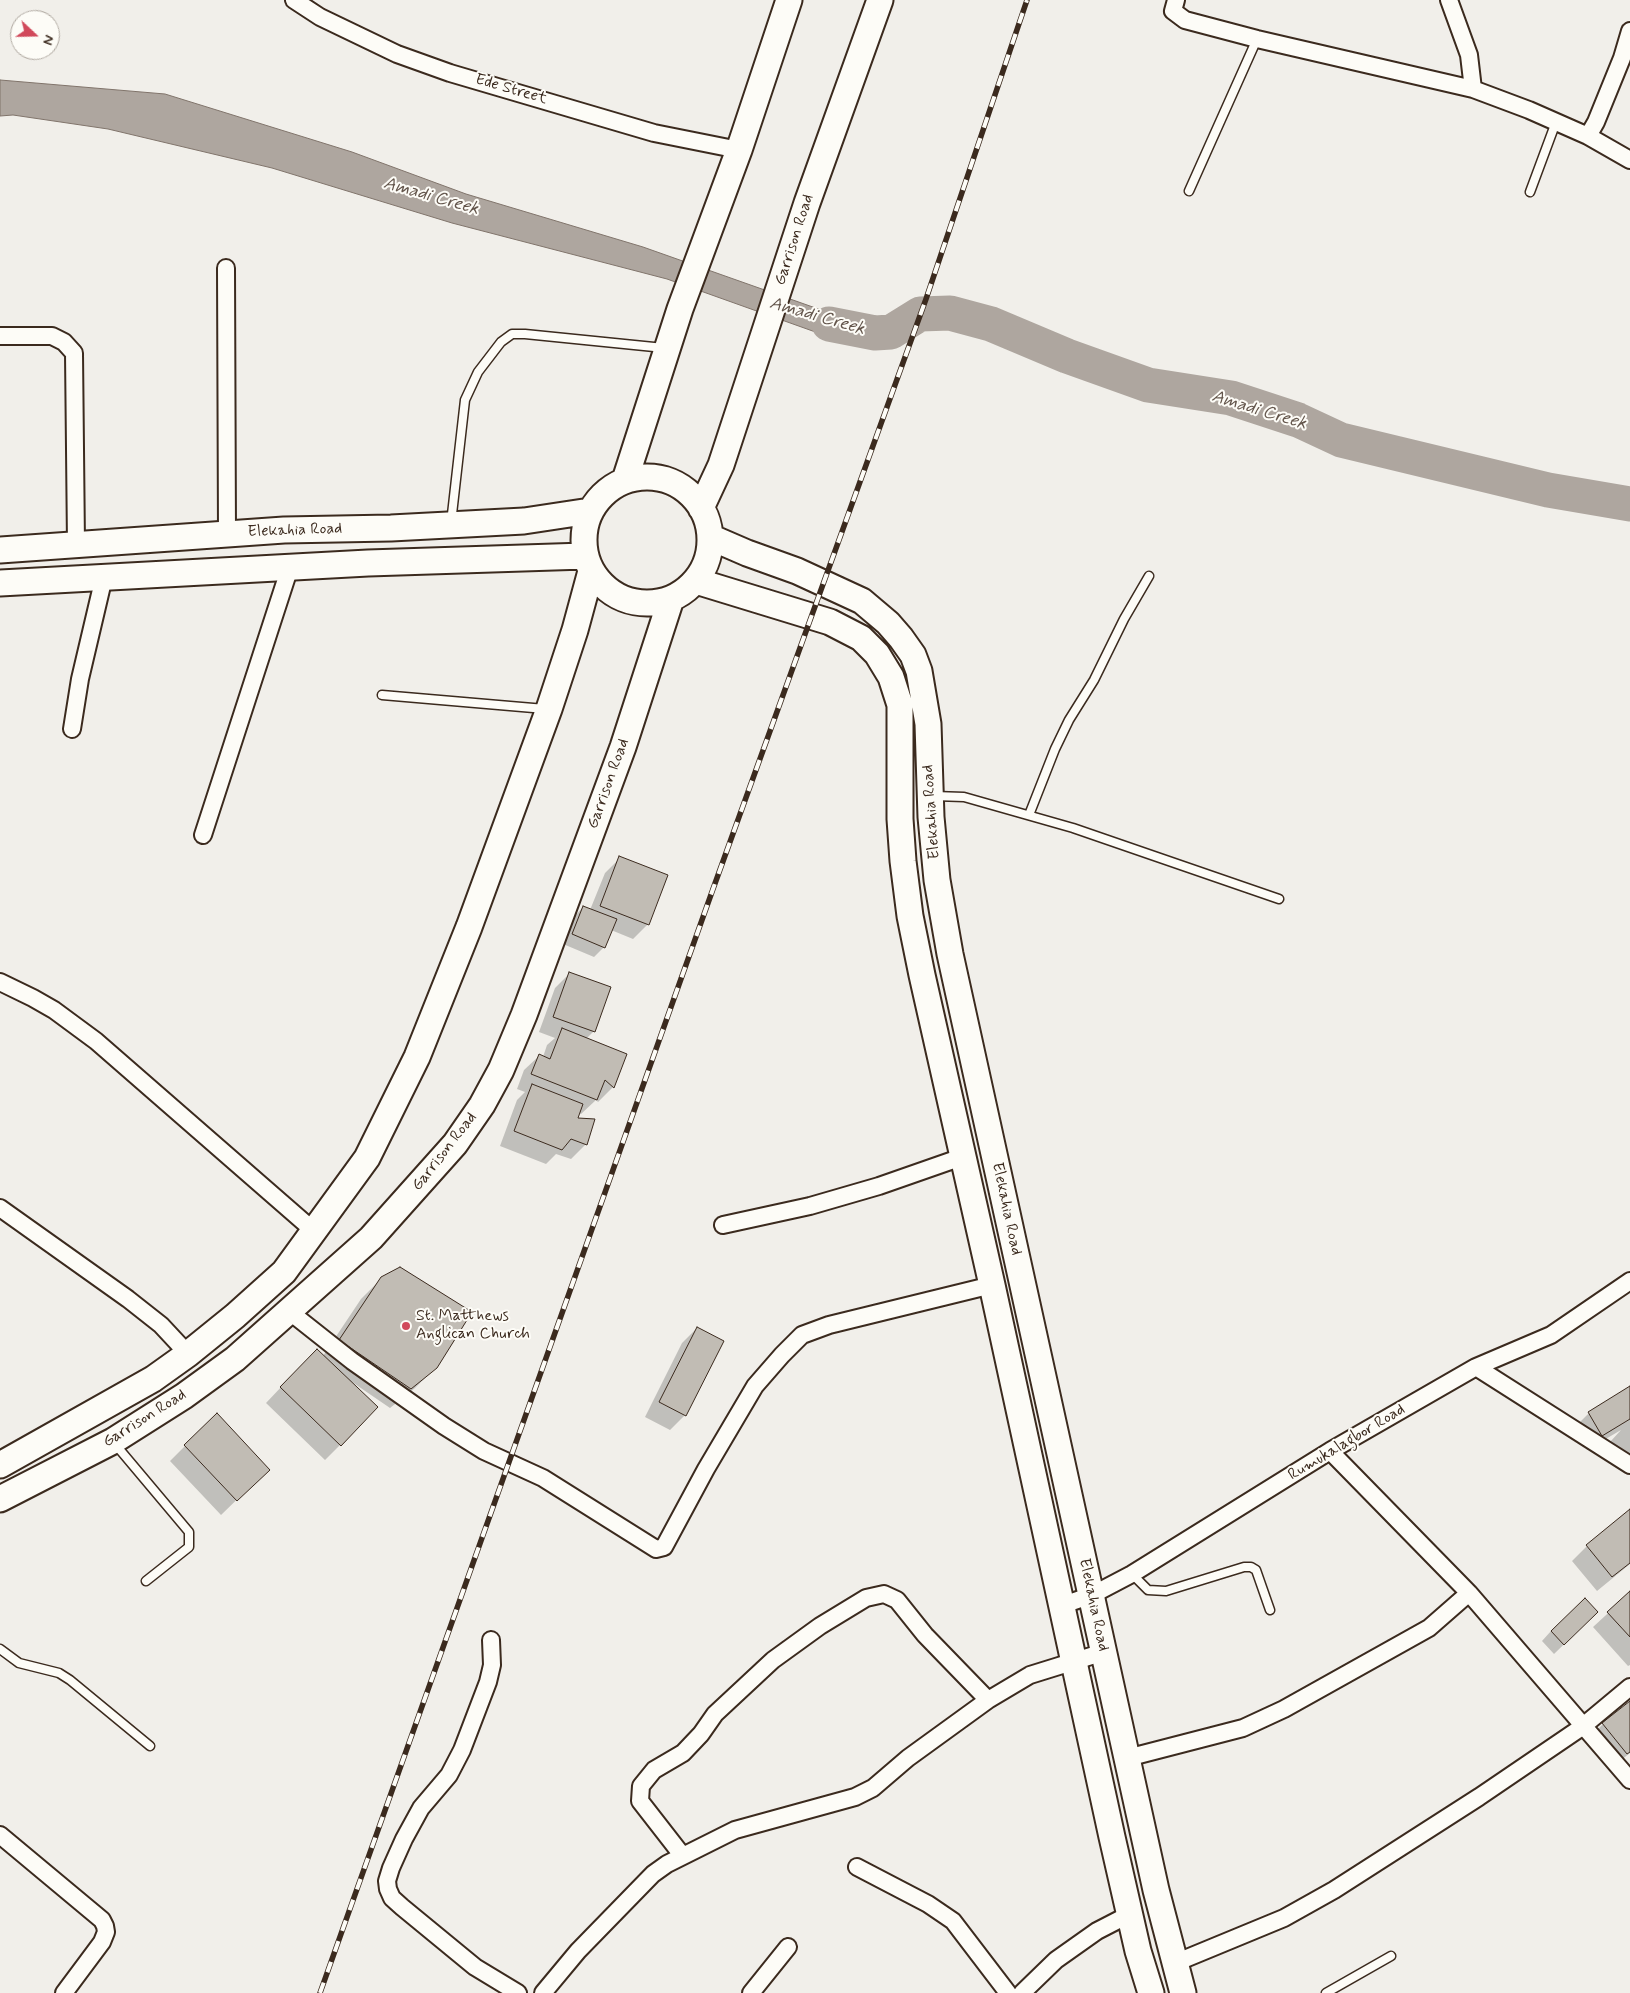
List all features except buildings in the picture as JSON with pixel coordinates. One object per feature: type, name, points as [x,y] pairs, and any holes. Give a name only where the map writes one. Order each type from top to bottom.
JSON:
[{"type":"main road","points":[[625,480],[680,309],[739,150],[789,0]]},
{"type":"main road","name":"Garrison Road","points":[[701,508],[721,465],[810,194],[880,0]]},
{"type":"main road","points":[[648,476],[670,481],[688,492],[701,508],[707,522],[710,537],[706,560],[696,580],[684,591],[671,599],[656,603],[640,604],[612,593],[600,584],[588,563],[583,541],[590,511],[611,488],[625,480],[648,476]]},
{"type":"main road","name":"Elekahia Road","points":[[0,550],[284,530],[391,528],[524,521],[590,511]]},
{"type":"main road","name":"Elekahia Road","points":[[710,537],[805,575],[862,601],[888,623],[901,638],[913,655],[919,671],[924,688],[928,724],[930,795],[937,880],[950,954],[1156,1890],[1183,1993]]},
{"type":"main road","points":[[0,583],[471,558],[588,563]]},
{"type":"main road","name":"Garrison Road","points":[[0,1466],[153,1379],[236,1316],[284,1272],[366,1158],[393,1108],[417,1056],[469,927],[549,709],[575,630],[588,563]]},
{"type":"main road","name":"Elekahia Road","points":[[696,580],[830,622],[861,638],[877,654],[891,677],[900,706],[900,819],[910,916],[1138,1951],[1151,1993]]},
{"type":"main road","name":"Garrison Road","points":[[0,1499],[112,1441],[184,1396],[227,1364],[290,1312],[371,1238],[455,1144],[482,1105],[501,1070],[527,1007],[619,756],[671,599]]},
{"type":"street","name":"Ede Street","points":[[294,0],[320,17],[397,54],[441,70],[654,133],[739,150]]},
{"type":"street","points":[[1176,0],[1173,11],[1185,20],[1257,39],[1473,89],[1588,136],[1630,160]]},
{"type":"street","points":[[1449,0],[1469,55],[1473,89]]},
{"type":"street","points":[[1588,136],[1596,122],[1622,58],[1630,31]]},
{"type":"street","points":[[226,268],[227,534]]},
{"type":"street","points":[[0,336],[52,336],[64,342],[74,353],[76,545]]},
{"type":"street","points":[[203,835],[290,567]]},
{"type":"street","points":[[72,729],[80,679],[104,577]]},
{"type":"street","points":[[0,982],[54,1010],[96,1041],[314,1231]]},
{"type":"street","points":[[723,1225],[810,1206],[879,1186],[962,1157]]},
{"type":"street","points":[[0,1208],[134,1304],[161,1325],[188,1354]]},
{"type":"street","name":"Rumukalagbor Road","points":[[1063,1605],[1092,1595],[1132,1574],[1330,1451],[1476,1367],[1551,1335],[1630,1281]]},
{"type":"street","points":[[290,1312],[352,1360],[444,1426],[484,1451],[543,1478],[656,1549],[664,1547],[706,1469],[755,1386],[802,1334],[829,1325],[992,1285]]},
{"type":"street","points":[[1476,1367],[1630,1465]]},
{"type":"street","points":[[1330,1451],[1469,1593],[1582,1727],[1630,1780]]},
{"type":"street","points":[[1127,1758],[1243,1728],[1284,1709],[1429,1628],[1469,1593]]},
{"type":"street","points":[[682,1855],[640,1801],[641,1786],[654,1770],[683,1752],[701,1734],[715,1714],[773,1660],[820,1626],[866,1598],[884,1594],[897,1600],[925,1635],[988,1700]]},
{"type":"street","points":[[491,1640],[492,1666],[477,1713],[462,1750],[449,1775],[421,1808],[404,1839],[391,1868],[388,1889],[392,1898],[402,1907],[475,1967],[518,1993]]},
{"type":"street","points":[[543,1993],[578,1951],[653,1874],[682,1855],[735,1830],[855,1797],[873,1788],[908,1758],[988,1700],[1030,1675],[1104,1652]]},
{"type":"street","points":[[1175,1963],[1284,1918],[1334,1890],[1479,1797],[1582,1727],[1630,1687]]},
{"type":"street","points":[[2,1841],[102,1920],[105,1926],[106,1932],[102,1942],[64,1993]]},
{"type":"street","points":[[857,1867],[946,1915],[953,1921],[1008,1993]]},
{"type":"street","points":[[1022,1993],[1056,1960],[1097,1930],[1130,1914]]},
{"type":"street","points":[[751,1993],[788,1947]]},
{"type":"lane","points":[[1189,191],[1257,39]]},
{"type":"lane","points":[[1530,192],[1556,122]]},
{"type":"lane","points":[[451,525],[465,400],[478,372],[501,342],[512,334],[526,334],[668,348]]},
{"type":"lane","points":[[1029,816],[1055,749],[1069,720],[1094,680],[1124,619],[1149,576]]},
{"type":"lane","points":[[382,695],[549,709]]},
{"type":"lane","points":[[930,795],[964,798],[1073,828],[1279,899]]},
{"type":"lane","points":[[112,1441],[189,1532],[189,1547],[146,1581]]},
{"type":"lane","points":[[1132,1574],[1148,1590],[1166,1591],[1244,1566],[1251,1567],[1256,1570],[1270,1610]]},
{"type":"lane","points":[[0,1649],[19,1663],[58,1673],[70,1680],[150,1746]]},
{"type":"lane","points":[[1326,1993],[1390,1956]]},
{"type":"water","points":[[0,80],[165,94],[352,152],[466,194],[643,247],[875,329],[874,338],[821,334],[667,279],[452,223],[272,168],[108,129],[13,115],[0,116]]},
{"type":"waterway","name":"Amadi Creek","points":[[829,324],[875,333],[891,332],[920,314],[950,313],[991,324],[1067,356],[1148,385],[1231,398],[1298,420],[1341,440],[1548,490],[1630,504]]},
{"type":"railway","points":[[320,1993],[713,889],[926,299],[1027,0]]},
{"type":"place","name":"St. Matthews Anglican Church","points":[[406,1326]]}]
